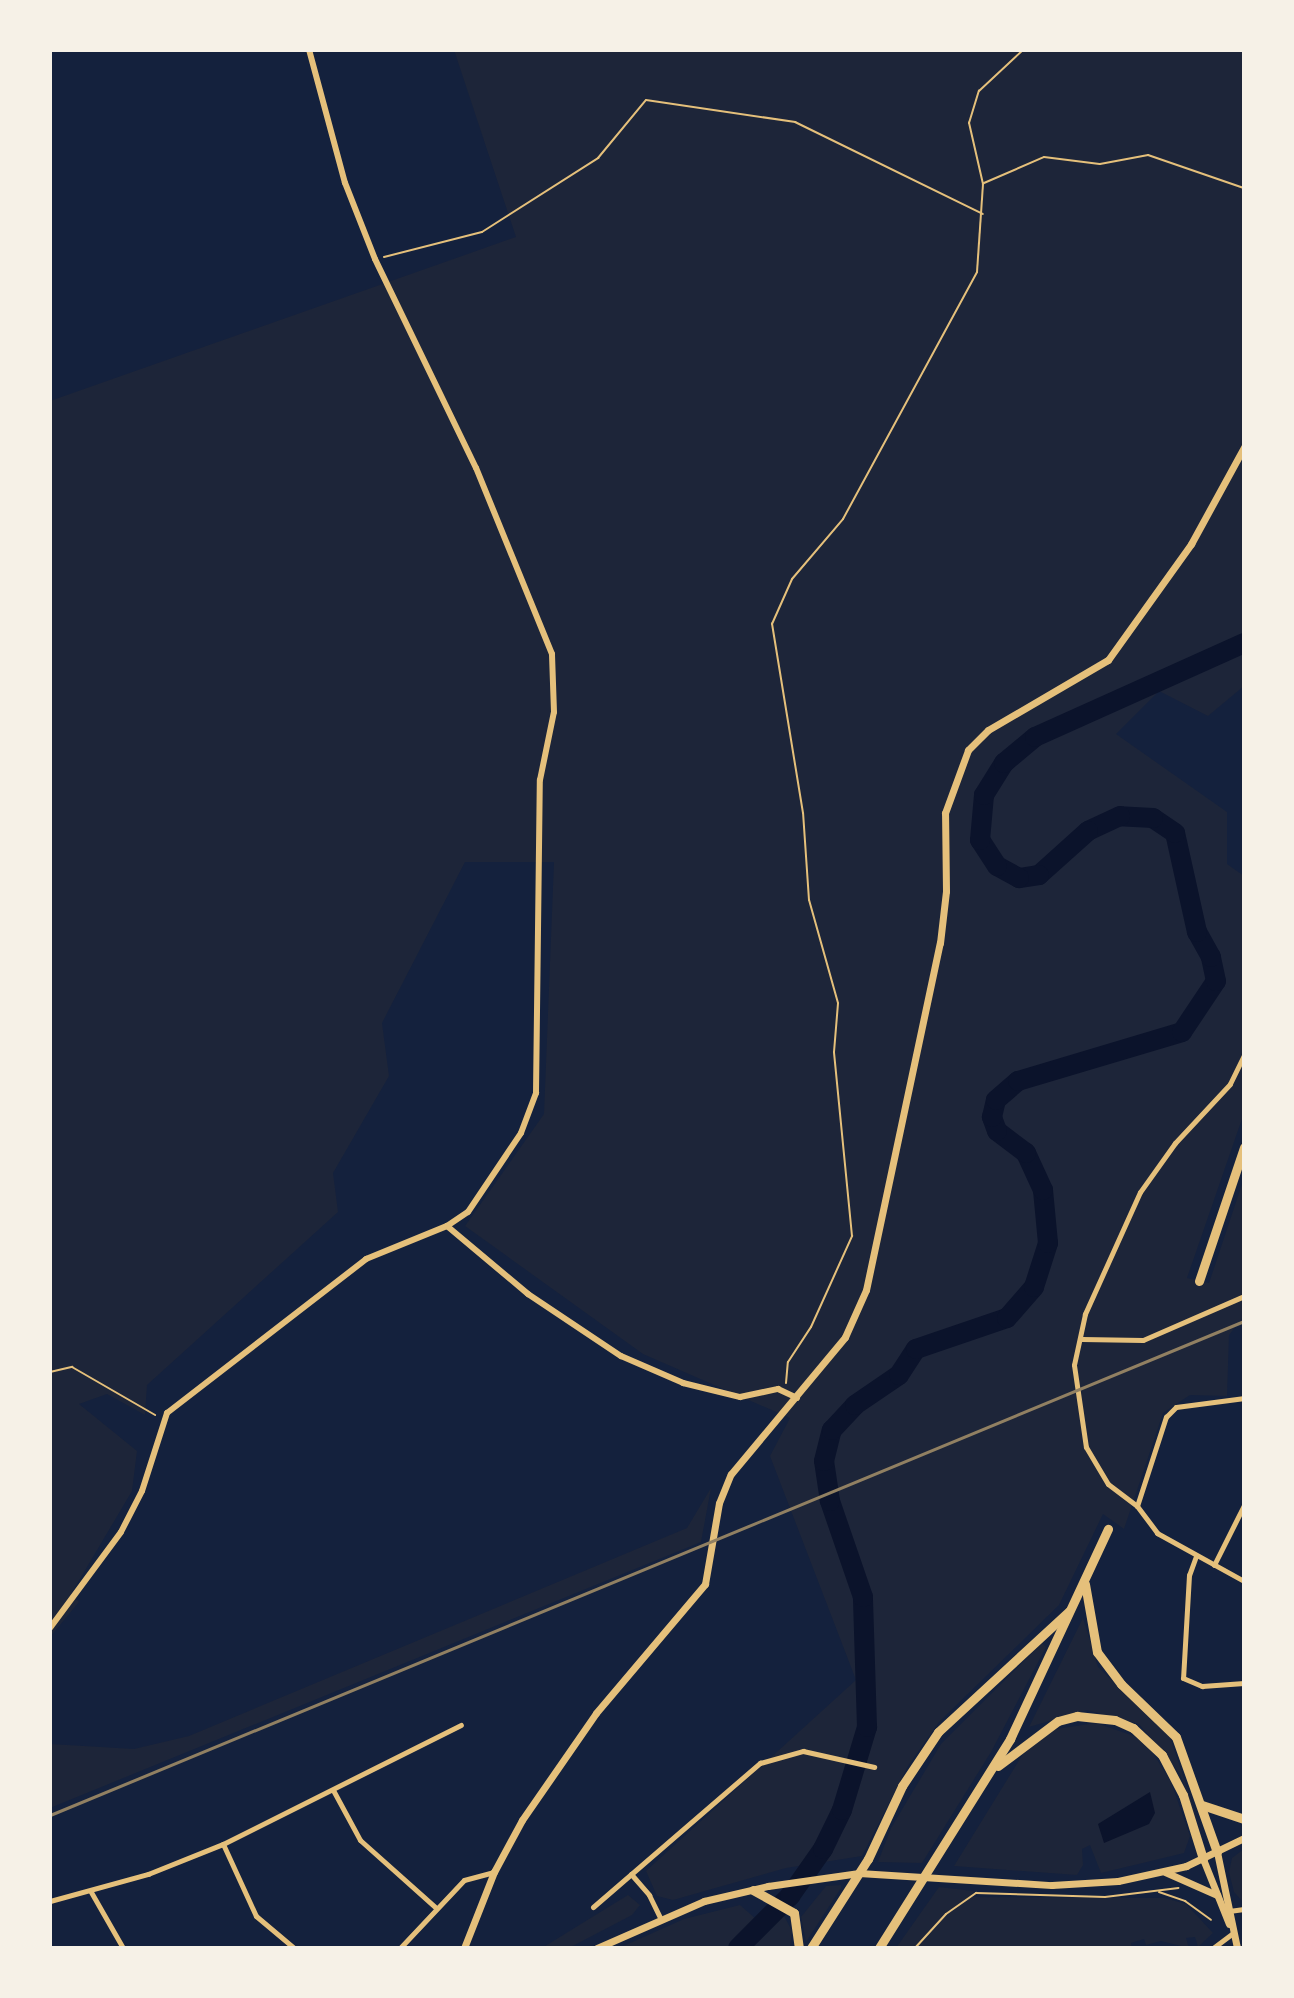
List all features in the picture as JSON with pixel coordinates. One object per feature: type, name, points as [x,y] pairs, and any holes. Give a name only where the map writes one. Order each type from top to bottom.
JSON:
[{"type":"highway","points":[[1199,1281],[1244,1147]]},
{"type":"highway","points":[[879,1948],[956,1832],[992,1771],[1074,1606],[1108,1529]]},
{"type":"highway","points":[[1085,1582],[1097,1652],[1121,1684],[1176,1737],[1217,1852]]},
{"type":"highway","points":[[811,1948],[859,1873],[902,1786],[938,1732],[1074,1606]]},
{"type":"highway","points":[[992,1771],[1058,1721],[1077,1716],[1115,1720],[1133,1728],[1162,1755],[1183,1795],[1203,1859]]},
{"type":"highway","points":[[1202,1805],[1244,1819]]},
{"type":"highway","points":[[753,1890],[766,1890],[787,1905],[799,1922],[799,1948]]},
{"type":"main road","points":[[464,1948],[494,1872],[522,1820],[596,1713],[705,1584],[719,1503],[731,1474],[845,1337],[866,1290],[940,943],[946,891],[945,813],[952,783],[968,750],[988,730],[1082,678],[1123,643],[1191,544],[1244,447]]},
{"type":"main road","points":[[766,1890],[859,1873],[1074,1885],[1165,1872],[1203,1859],[1244,1838]]},
{"type":"main road","points":[[1217,1852],[1223,1911]]},
{"type":"main road","points":[[1203,1859],[1237,1948]]},
{"type":"main road","points":[[1165,1872],[1217,1895]]},
{"type":"main road","points":[[597,1948],[660,1918],[753,1890]]},
{"type":"street","points":[[50,1628],[121,1532],[142,1491],[163,1420],[184,1394],[366,1259],[447,1226],[468,1212],[521,1133],[536,1093],[539,794],[554,712],[552,654],[476,468],[375,259],[345,183],[309,50]]},
{"type":"street","points":[[1244,1055],[1230,1084],[1175,1143],[1140,1192],[1085,1314],[1074,1365],[1074,1391],[1086,1447],[1108,1484],[1137,1506],[1157,1533],[1244,1581]]},
{"type":"street","points":[[447,1226],[528,1294],[621,1356],[683,1383],[740,1397],[778,1389],[797,1398]]},
{"type":"street","points":[[1082,1339],[1143,1340],[1244,1296]]},
{"type":"street","points":[[1137,1506],[1166,1417],[1176,1407],[1244,1398]]},
{"type":"street","points":[[1214,1565],[1244,1505]]},
{"type":"street","points":[[1196,1556],[1189,1575],[1183,1678],[1202,1686],[1244,1683]]},
{"type":"street","points":[[50,1901],[91,1892],[223,1844],[461,1725]]},
{"type":"street","points":[[593,1907],[760,1763],[803,1751],[833,1755],[874,1767]]},
{"type":"street","points":[[333,1790],[360,1840],[436,1908]]},
{"type":"street","points":[[223,1844],[256,1916],[294,1948]]},
{"type":"street","points":[[400,1948],[464,1880],[494,1872]]},
{"type":"street","points":[[631,1874],[649,1895],[660,1918]]},
{"type":"street","points":[[91,1892],[123,1948]]},
{"type":"street","points":[[1223,1911],[1244,1909]]},
{"type":"street","points":[[1213,1948],[1223,1937],[1233,1933]]},
{"type":"path","points":[[788,1392],[788,1362],[811,1327],[852,1236],[834,1052],[838,1003],[809,900],[803,813],[772,624],[792,579],[843,519],[956,316],[977,272],[983,184],[969,123],[979,91],[1023,50]]},
{"type":"path","points":[[375,259],[482,232],[598,158],[646,100],[795,122],[983,215]]},
{"type":"path","points":[[983,184],[1044,157],[1100,164],[1148,155],[1244,188]]},
{"type":"path","points":[[50,1372],[72,1367],[163,1420]]},
{"type":"path","points":[[915,1948],[946,1914],[976,1893],[1063,1898],[1193,1890]]},
{"type":"path","points":[[1158,1892],[1185,1901],[1211,1920]]},
{"type":"path","points":[[1223,1911],[1223,1937]]},
{"type":"shaded area","points":[[454,50],[1244,50],[1244,686],[1208,716],[1159,691],[1116,734],[1227,812],[1227,864],[1244,876],[1244,1113],[1187,1278],[1209,1283],[1244,1178],[1244,1316],[1229,1335],[1227,1396],[1190,1395],[1163,1413],[1124,1529],[1103,1514],[1059,1605],[939,1722],[908,1766],[862,1856],[786,1868],[673,1900],[657,1896],[646,1871],[856,1680],[770,1456],[790,1418],[643,1354],[465,1226],[544,1114],[554,862],[465,862],[382,1023],[389,1076],[333,1173],[338,1212],[147,1385],[145,1415],[107,1394],[79,1404],[137,1451],[132,1491],[71,1594],[79,1602],[50,1637],[50,401],[516,237]]},
{"type":"shaded area","points":[[711,1488],[701,1542],[50,1808],[50,1744],[134,1749],[189,1736],[687,1528]]},
{"type":"shaded area","points":[[1083,1618],[1098,1667],[1170,1737],[1205,1842],[1180,1774],[1139,1724],[1087,1710],[1029,1727]]},
{"type":"shaded area","points":[[1042,1643],[1046,1647],[991,1752],[922,1863],[878,1862],[891,1828],[941,1744]]},
{"type":"shaded area","points":[[1096,1723],[1134,1736],[1151,1750],[1171,1782],[1190,1836],[1184,1853],[1101,1873],[1090,1845],[1082,1849],[1083,1865],[1077,1875],[954,1866],[1023,1754],[1056,1729]]},
{"type":"shaded area","points":[[1150,1792],[1155,1813],[1149,1824],[1104,1843],[1098,1824]]},
{"type":"shaded area","points":[[1244,1849],[1244,1903],[1234,1892],[1229,1872],[1232,1858]]},
{"type":"shaded area","points":[[841,1885],[806,1942],[801,1917],[826,1886]]},
{"type":"shaded area","points":[[939,1887],[974,1891],[971,1897],[1165,1898],[1186,1904],[1213,1933],[1198,1947],[1195,1937],[1186,1938],[1189,1948],[1161,1941],[1146,1945],[1144,1939],[1131,1943],[1132,1948],[896,1948]]},
{"type":"shaded area","points":[[628,1895],[640,1905],[632,1915],[569,1948],[542,1948]]},
{"type":"shaded area","points":[[740,1905],[757,1920],[770,1906],[782,1912],[792,1931],[790,1948],[619,1948],[684,1919]]},
{"type":"waterway","points":[[738,1948],[790,1896],[823,1849],[842,1810],[867,1727],[863,1597],[830,1501],[824,1461],[832,1430],[855,1405],[899,1375],[916,1349],[1007,1318],[1034,1287],[1048,1243],[1043,1190],[1026,1153],[997,1131],[992,1117],[996,1100],[1018,1081],[1182,1032],[1216,981],[1211,957],[1197,932],[1175,833],[1153,818],[1120,816],[1088,831],[1039,875],[1019,878],[997,866],[980,840],[984,795],[1004,763],[1035,737],[1244,643]]},
{"type":"railway","points":[[50,1815],[1244,1321]]}]
